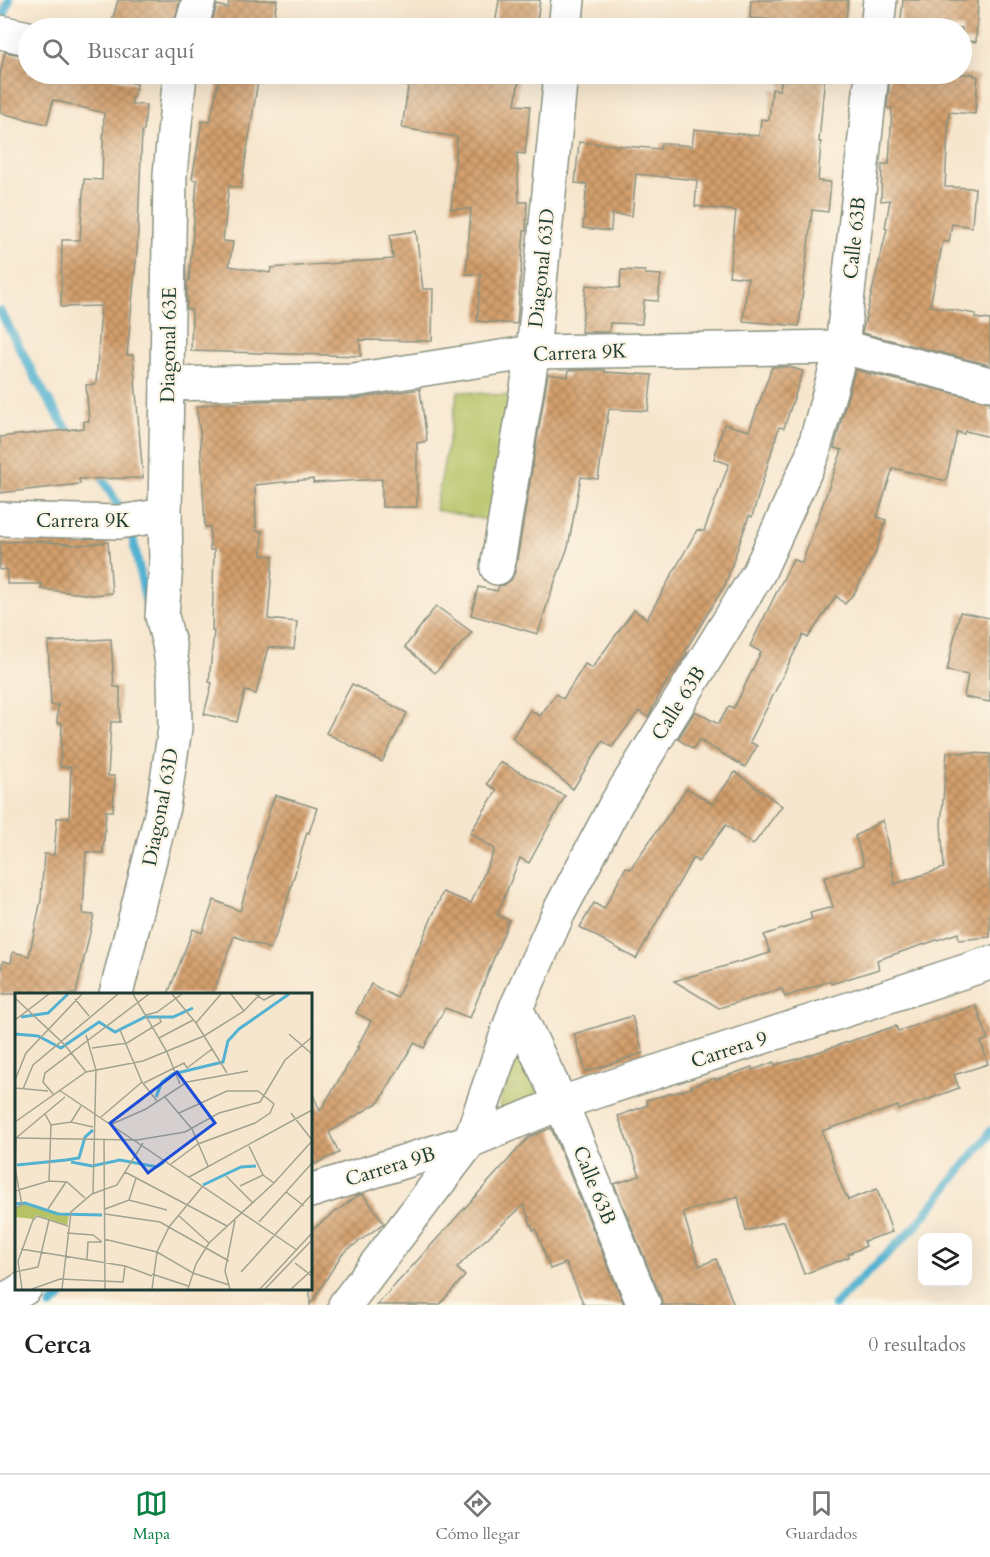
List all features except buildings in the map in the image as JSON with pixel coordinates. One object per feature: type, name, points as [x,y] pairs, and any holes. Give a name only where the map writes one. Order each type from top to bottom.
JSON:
[{"type":"street","points":[[194,18],[199,0]]},
{"type":"street","points":[[566,18],[568,0]]},
{"type":"street","points":[[878,18],[880,0]]},
{"type":"street","name":"Diagonal 63E","points":[[162,616],[166,564],[140,519],[167,384],[170,174],[179,84]]},
{"type":"street","name":"Diagonal 63D","points":[[497,568],[533,352],[560,84]]},
{"type":"street","name":"Calle 63B","points":[[644,1305],[561,1103],[516,1008],[559,912],[616,804],[759,572],[812,456],[842,347],[871,84]]},
{"type":"street","name":"Carrera 9K","points":[[167,384],[354,380],[533,352],[842,347],[990,384]]},
{"type":"street","name":"Carrera 9K","points":[[0,519],[140,519]]},
{"type":"street","name":"Diagonal 63D","points":[[117,993],[163,807],[175,728],[174,678],[162,616]]},
{"type":"street","name":"Carrera 9","points":[[470,1141],[561,1103],[990,963]]},
{"type":"street","points":[[345,1305],[470,1141],[516,1008]]},
{"type":"street","name":"Carrera 9B","points":[[312,1190],[470,1141]]},
{"type":"street","points":[[0,1303],[22,1290]]},
{"type":"green space","points":[[458,391],[518,397],[498,522],[435,510]]},
{"type":"green space","points":[[520,1054],[539,1092],[536,1097],[501,1110],[499,1103],[516,1055]]},
{"type":"waterway","points":[[0,26],[9,0]]},
{"type":"waterway","points":[[0,311],[44,392],[74,438]]},
{"type":"waterway","points":[[97,469],[130,526],[148,610],[152,613]]},
{"type":"waterway","points":[[834,1305],[916,1226],[990,1131]]},
{"type":"waterway","points":[[51,1305],[59,1299],[64,1290]]}]
